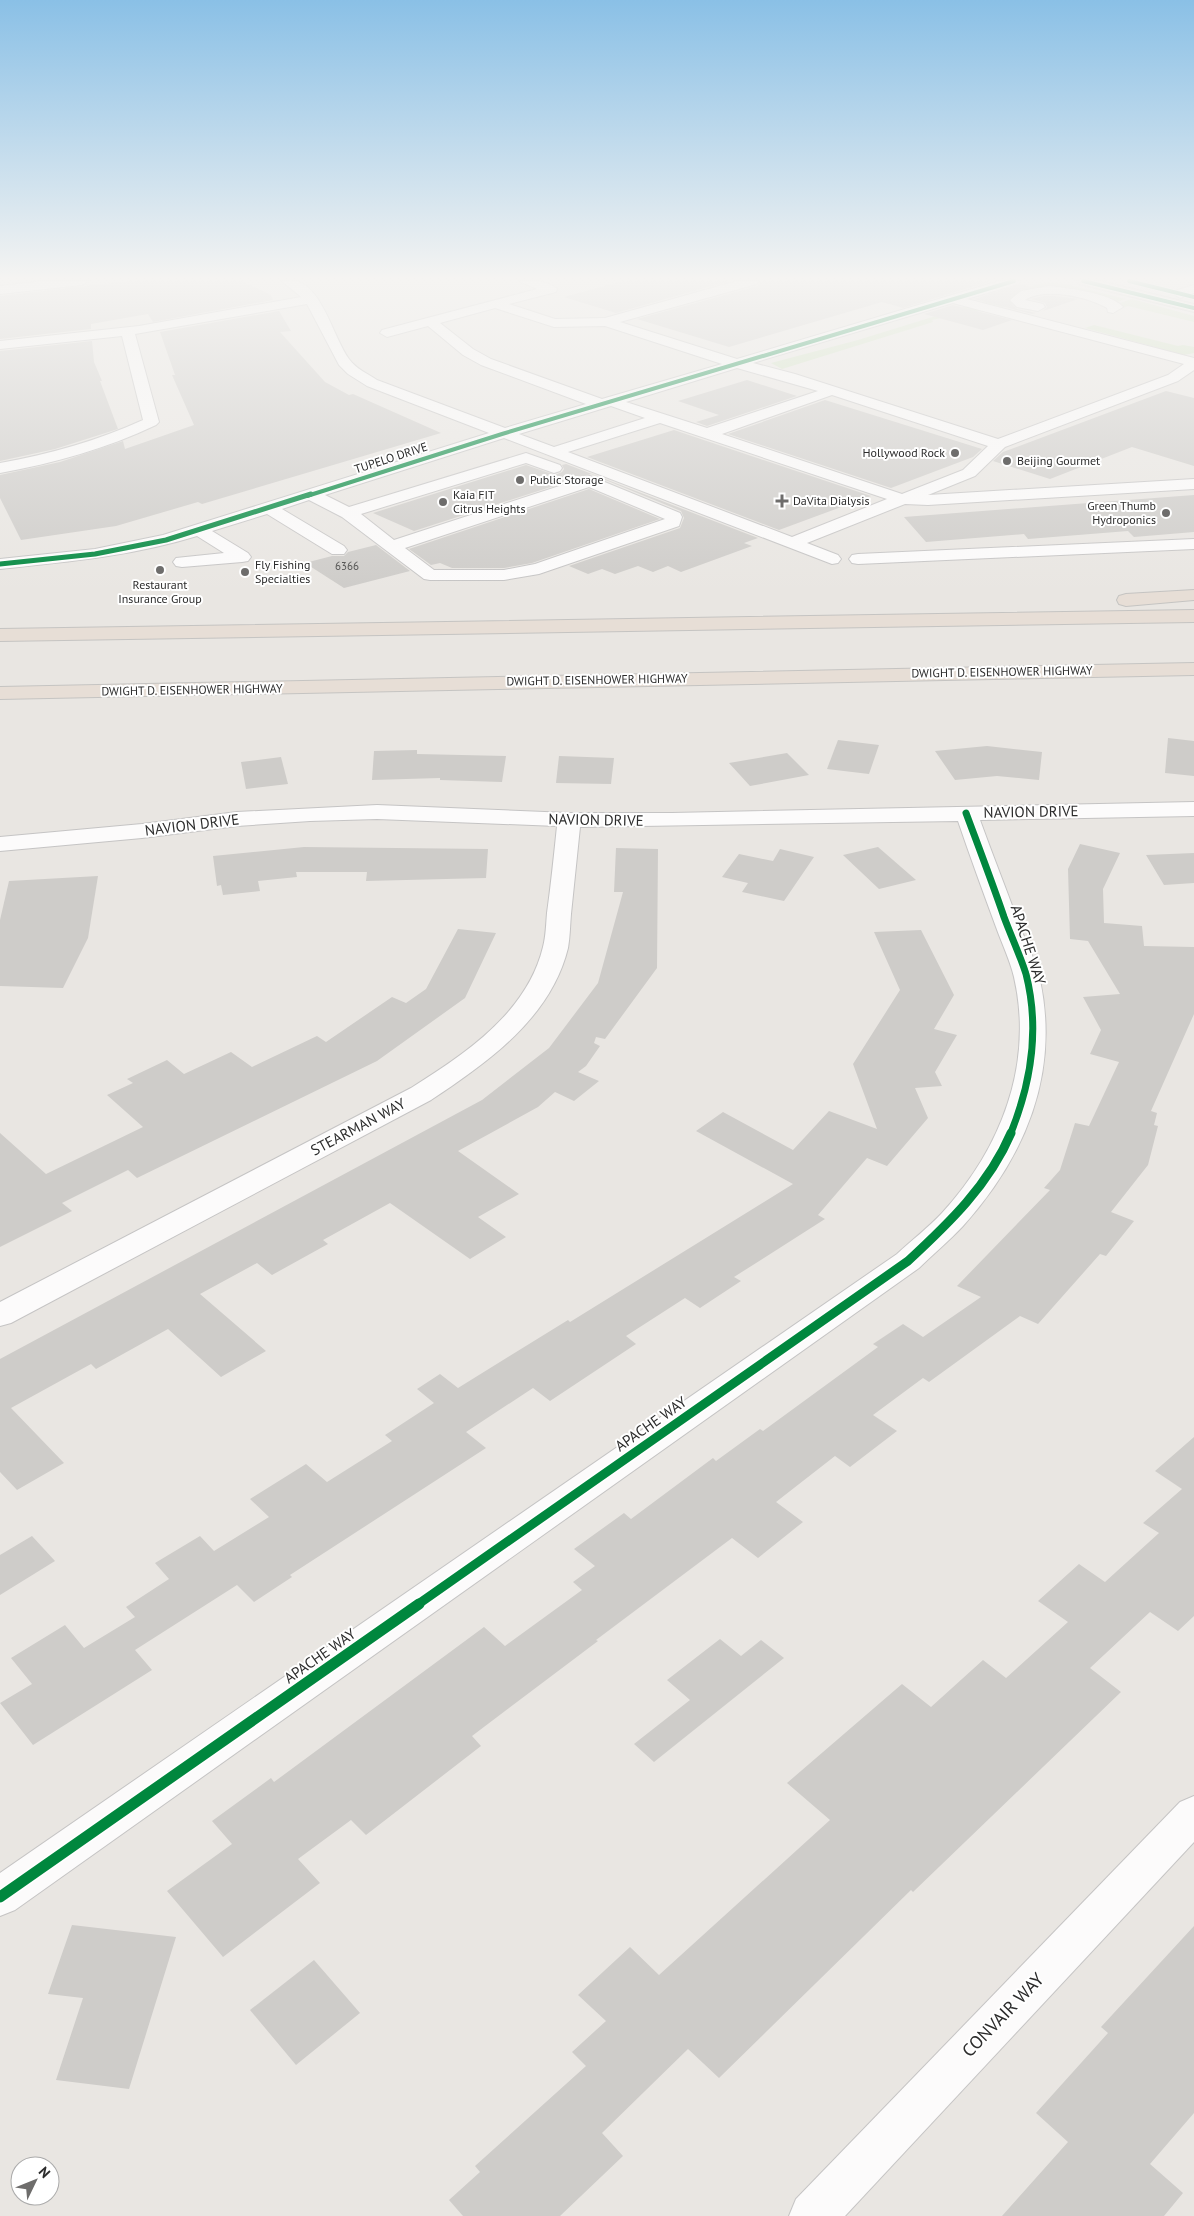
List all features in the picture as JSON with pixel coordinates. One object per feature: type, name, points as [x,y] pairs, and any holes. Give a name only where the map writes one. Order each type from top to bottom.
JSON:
[{"type":"highway","points":[[823,622],[1194,595]]},
{"type":"highway","points":[[0,635],[1194,616]]},
{"type":"highway","name":"DWIGHT D. EISENHOWER HIGHWAY","points":[[0,695],[1194,669]]},
{"type":"highway","points":[[1011,672],[1194,675]]},
{"type":"street","points":[[0,468],[82,450],[125,435],[151,422],[141,384]]},
{"type":"street","points":[[377,384],[502,434],[792,542],[832,559]]},
{"type":"street","points":[[553,384],[660,418],[902,499],[937,500],[1194,484]]},
{"type":"street","name":"TUPELO DRIVE","points":[[0,564],[93,562],[502,434],[670,384]]},
{"type":"street","points":[[811,384],[999,444]]},
{"type":"street","points":[[792,542],[969,473],[999,444],[1156,384]]},
{"type":"street","points":[[706,434],[831,391]]},
{"type":"street","points":[[348,513],[660,418]]},
{"type":"street","points":[[312,495],[348,513],[430,575],[504,574],[538,569],[673,522],[674,516],[526,458]]},
{"type":"street","points":[[392,546],[590,482]]},
{"type":"street","points":[[270,508],[338,550]]},
{"type":"street","points":[[182,562],[242,557],[199,530]]},
{"type":"street","points":[[858,560],[1194,544]]},
{"type":"street","name":"NAVION DRIVE","points":[[0,844],[142,831],[237,819],[377,812],[569,820],[672,820],[1194,809]]},
{"type":"street","name":"APACHE WAY","points":[[0,1897],[908,1261],[952,1220],[985,1179],[1010,1138],[1026,1096],[1034,1055],[1034,1016],[1027,978],[966,813]]},
{"type":"street","name":"STEARMAN WAY","points":[[0,1315],[421,1094],[456,1072],[486,1049],[510,1025],[532,998],[546,974],[555,949],[569,820]]},
{"type":"street","name":"CONVAIR WAY","points":[[812,2216],[1194,1814]]},
{"type":"building","points":[[0,384],[101,384],[118,429],[55,449],[0,461]]},
{"type":"building","points":[[176,384],[329,384],[349,395],[353,394],[441,433],[202,504],[198,502],[116,526],[21,540],[0,498],[0,475],[60,462],[123,441],[125,449],[194,425]]},
{"type":"building","points":[[732,384],[761,384],[797,396],[707,426],[696,422],[719,415],[678,401]]},
{"type":"building","points":[[1166,391],[1194,398],[1194,466],[1132,447],[1050,479],[993,461],[1003,452]]},
{"type":"building","points":[[825,400],[982,449],[973,457],[891,488],[728,434]]},
{"type":"building","points":[[674,430],[871,496],[779,530],[587,457]]},
{"type":"building","points":[[566,464],[758,538],[744,543],[752,546],[681,572],[668,566],[653,572],[638,566],[615,574],[602,569],[588,574],[569,566],[680,528],[684,518],[681,511],[591,474],[414,531],[373,513],[526,465],[555,475],[562,472],[564,469],[562,465]]},
{"type":"building","points":[[589,489],[660,519],[532,563],[504,568],[452,568],[440,563],[431,565],[409,549]]},
{"type":"building","points":[[1194,495],[1194,532],[1134,537],[1128,531],[1028,539],[1024,534],[926,542],[904,517]]},
{"type":"building","points":[[376,545],[410,571],[344,588],[305,563],[332,556],[344,556],[348,552]]},
{"type":"building","points":[[1168,738],[1194,741],[1194,776],[1165,773]]},
{"type":"building","points":[[838,740],[879,745],[869,774],[827,769]]},
{"type":"building","points":[[987,746],[1042,752],[1039,780],[997,776],[955,780],[935,751]]},
{"type":"building","points":[[417,750],[417,754],[506,756],[502,782],[440,780],[440,778],[372,780],[374,751]]},
{"type":"building","points":[[787,753],[809,775],[750,786],[729,763]]},
{"type":"building","points":[[559,756],[614,758],[611,784],[556,783]]},
{"type":"building","points":[[281,757],[288,784],[246,789],[241,762]]},
{"type":"building","points":[[1080,844],[1120,853],[1103,889],[1104,923],[1142,926],[1144,946],[1194,947],[1194,1014],[1151,1111],[1157,1113],[1154,1125],[1158,1126],[1148,1165],[1111,1212],[1134,1221],[1106,1256],[1100,1254],[1038,1324],[1020,1316],[929,1382],[923,1378],[873,1415],[897,1431],[850,1467],[835,1456],[776,1502],[803,1522],[758,1558],[732,1538],[472,1736],[481,1746],[366,1835],[351,1820],[298,1859],[320,1883],[223,1957],[167,1891],[232,1844],[212,1821],[271,1778],[274,1782],[484,1627],[505,1646],[582,1590],[573,1582],[595,1566],[574,1549],[624,1513],[631,1519],[713,1458],[716,1461],[760,1429],[763,1431],[878,1347],[873,1344],[903,1324],[923,1337],[981,1297],[957,1286],[1050,1190],[1044,1188],[1060,1170],[1075,1123],[1089,1126],[1119,1062],[1090,1054],[1101,1030],[1083,997],[1120,994],[1088,941],[1070,939],[1068,869]]},
{"type":"building","points":[[304,847],[488,849],[486,878],[366,881],[367,872],[296,872],[297,877],[258,881],[260,891],[223,895],[221,885],[217,886],[213,856]]},
{"type":"building","points":[[878,847],[916,880],[879,889],[843,855]]},
{"type":"building","points":[[616,848],[658,849],[657,968],[605,1039],[596,1037],[594,1043],[600,1046],[586,1066],[578,1072],[599,1081],[574,1101],[555,1092],[538,1107],[458,1151],[519,1194],[478,1217],[506,1237],[470,1259],[390,1203],[323,1240],[328,1244],[272,1275],[257,1263],[200,1294],[266,1351],[221,1377],[168,1329],[96,1369],[91,1364],[11,1408],[64,1463],[17,1490],[0,1472],[0,1359],[482,1100],[549,1048],[598,983],[623,892],[614,892]]},
{"type":"building","points":[[780,849],[814,857],[784,901],[742,892],[748,883],[722,877],[739,854],[773,861]]},
{"type":"building","points":[[1194,853],[1194,883],[1164,885],[1146,855]]},
{"type":"building","points":[[98,876],[88,938],[63,988],[0,986],[0,920],[9,881]]},
{"type":"building","points":[[458,929],[496,933],[465,998],[377,1061],[137,1178],[128,1170],[62,1203],[72,1211],[0,1247],[0,1133],[46,1174],[143,1127],[107,1095],[133,1083],[127,1079],[167,1060],[184,1074],[231,1052],[252,1067],[317,1036],[326,1042],[392,997],[406,1003],[426,989]]},
{"type":"building","points":[[921,930],[954,995],[934,1029],[957,1035],[935,1072],[942,1086],[915,1088],[928,1118],[887,1166],[867,1158],[818,1215],[825,1219],[734,1277],[741,1281],[700,1308],[685,1298],[626,1336],[636,1344],[550,1401],[533,1388],[466,1432],[486,1448],[290,1575],[292,1577],[254,1602],[237,1585],[135,1650],[152,1670],[33,1745],[0,1703],[32,1684],[11,1658],[65,1625],[84,1648],[135,1617],[126,1607],[169,1579],[155,1563],[200,1536],[214,1551],[269,1517],[250,1499],[306,1464],[327,1482],[392,1441],[385,1435],[434,1403],[417,1389],[440,1374],[458,1388],[568,1320],[570,1322],[793,1184],[696,1131],[723,1112],[793,1150],[829,1111],[877,1129],[853,1064],[900,990],[874,932]]},
{"type":"building","points":[[1194,1437],[1194,1616],[1178,1631],[1150,1612],[1090,1668],[1121,1692],[913,1892],[911,1890],[719,2078],[688,2049],[602,2133],[623,2156],[560,2216],[463,2216],[449,2200],[480,2172],[475,2166],[586,2066],[572,2052],[606,2021],[578,1995],[630,1947],[659,1975],[830,1820],[787,1783],[902,1684],[931,1707],[983,1660],[1006,1678],[1068,1622],[1038,1601],[1079,1564],[1105,1582],[1159,1533],[1143,1523],[1182,1489],[1155,1471]]},
{"type":"building","points":[[32,1536],[55,1561],[0,1595],[0,1555]]},
{"type":"building","points":[[720,1639],[741,1656],[761,1640],[784,1658],[654,1762],[634,1744],[690,1700],[667,1680]]},
{"type":"building","points":[[72,1925],[176,1937],[129,2089],[56,2080],[83,1998],[48,1994]]},
{"type":"building","points":[[1194,1926],[1194,2113],[1150,2164],[1183,2193],[1164,2216],[1002,2216],[1068,2142],[1036,2113],[1108,2033],[1101,2027]]},
{"type":"building","points":[[314,1960],[360,2013],[296,2065],[250,2010]]},
{"type":"cycle path","points":[[0,564],[95,554],[166,540],[502,434],[668,384]]},
{"type":"cycle path","points":[[0,1897],[908,1261],[953,1219],[975,1193],[1009,1138],[1021,1109],[1029,1079],[1033,1047],[1032,1014],[1025,973],[966,813]]},
{"type":"place","name":"Hollywood Rock","points":[[955,453]]},
{"type":"place","name":"Beijing Gourmet","points":[[1007,461]]},
{"type":"place","name":"Public Storage","points":[[520,480]]},
{"type":"place","name":"DaVita Dialysis","points":[[782,501]]},
{"type":"place","name":"Kaia FIT Citrus Heights","points":[[443,502]]},
{"type":"place","name":"Green Thumb Hydroponics","points":[[1166,513]]},
{"type":"place","name":"Restaurant Insurance Group","points":[[160,570]]},
{"type":"place","name":"Fly Fishing Specialties","points":[[245,572]]}]
